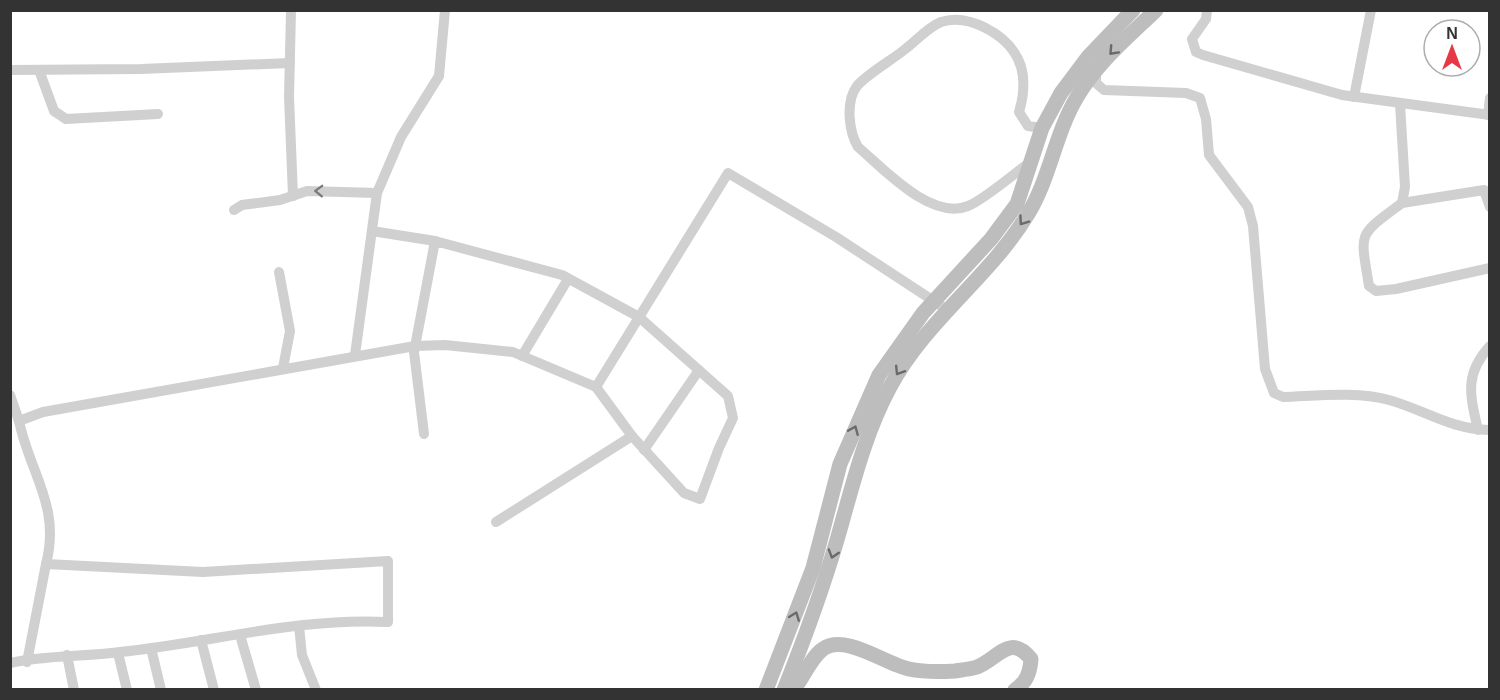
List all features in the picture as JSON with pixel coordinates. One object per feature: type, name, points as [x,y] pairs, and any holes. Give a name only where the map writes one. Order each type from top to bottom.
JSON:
[{"type":"main road","points":[[766,690],[813,568],[840,464],[879,375],[940,305],[1017,204],[1042,128],[1061,93],[1088,57],[1133,10]]},
{"type":"main road","points":[[784,690],[821,592],[867,436],[902,365],[940,305],[1009,242],[1026,219],[1041,193],[1076,98],[1120,43],[1156,10]]},
{"type":"main road","points":[[785,642],[801,649]]},
{"type":"main road","points":[[793,690],[823,649],[836,645],[864,650],[907,669],[944,671],[977,667],[1004,649],[1016,646],[1024,650],[1031,659],[1029,673],[1022,686],[1015,690]]},
{"type":"street","points":[[291,10],[293,195]]},
{"type":"street","points":[[355,355],[377,193],[397,144],[439,76],[445,10]]},
{"type":"street","points":[[1207,10],[1206,20],[1192,39],[1196,52],[1217,60],[1354,97],[1401,104],[1489,115],[1490,99]]},
{"type":"street","points":[[1354,97],[1371,10]]},
{"type":"street","points":[[1033,159],[968,206],[948,208],[926,203],[858,147],[851,135],[851,106],[857,87],[940,22],[963,20],[983,26],[1004,43],[1018,59],[1023,81],[1023,99],[1019,112],[1028,126],[1042,128]]},
{"type":"street","points":[[10,70],[141,69],[290,63]]},
{"type":"street","points":[[39,70],[54,111],[66,119],[158,114]]},
{"type":"street","points":[[1096,71],[1096,83],[1104,90],[1186,93],[1200,98],[1206,119],[1209,154],[1248,207],[1252,226],[1264,369],[1274,393],[1283,397],[1356,396],[1386,399],[1440,422],[1484,430]]},
{"type":"street","points":[[1401,104],[1405,188],[1402,203]]},
{"type":"street","points":[[596,387],[728,172],[836,237],[940,305]]},
{"type":"street","points":[[1490,207],[1484,190],[1402,203],[1367,230],[1362,242],[1369,286],[1376,291],[1396,289],[1490,268]]},
{"type":"street","points":[[234,210],[242,205],[307,191],[377,193]]},
{"type":"street","points":[[19,421],[43,412],[415,346],[444,345],[513,352],[596,387],[632,436],[684,494],[700,499],[719,448],[734,418],[728,396],[639,317],[568,279],[435,241],[372,231]]},
{"type":"street","points":[[424,434],[415,346],[435,241]]},
{"type":"street","points":[[279,272],[290,331],[283,368]]},
{"type":"street","points":[[522,356],[568,279]]},
{"type":"street","points":[[1484,430],[1472,401],[1471,373],[1476,361],[1490,346]]},
{"type":"street","points":[[644,450],[699,370]]},
{"type":"street","points":[[10,395],[23,442],[39,478],[50,514],[50,550],[27,662]]},
{"type":"street","points":[[496,522],[632,436]]},
{"type":"street","points":[[10,663],[67,655],[118,653],[345,619],[388,622],[388,561],[203,572],[46,564]]},
{"type":"street","points":[[299,626],[302,655],[316,690]]},
{"type":"street","points":[[240,634],[256,690]]},
{"type":"street","points":[[201,640],[213,690]]},
{"type":"street","points":[[151,648],[161,690]]},
{"type":"street","points":[[118,653],[128,690]]},
{"type":"street","points":[[67,655],[74,690]]}]
